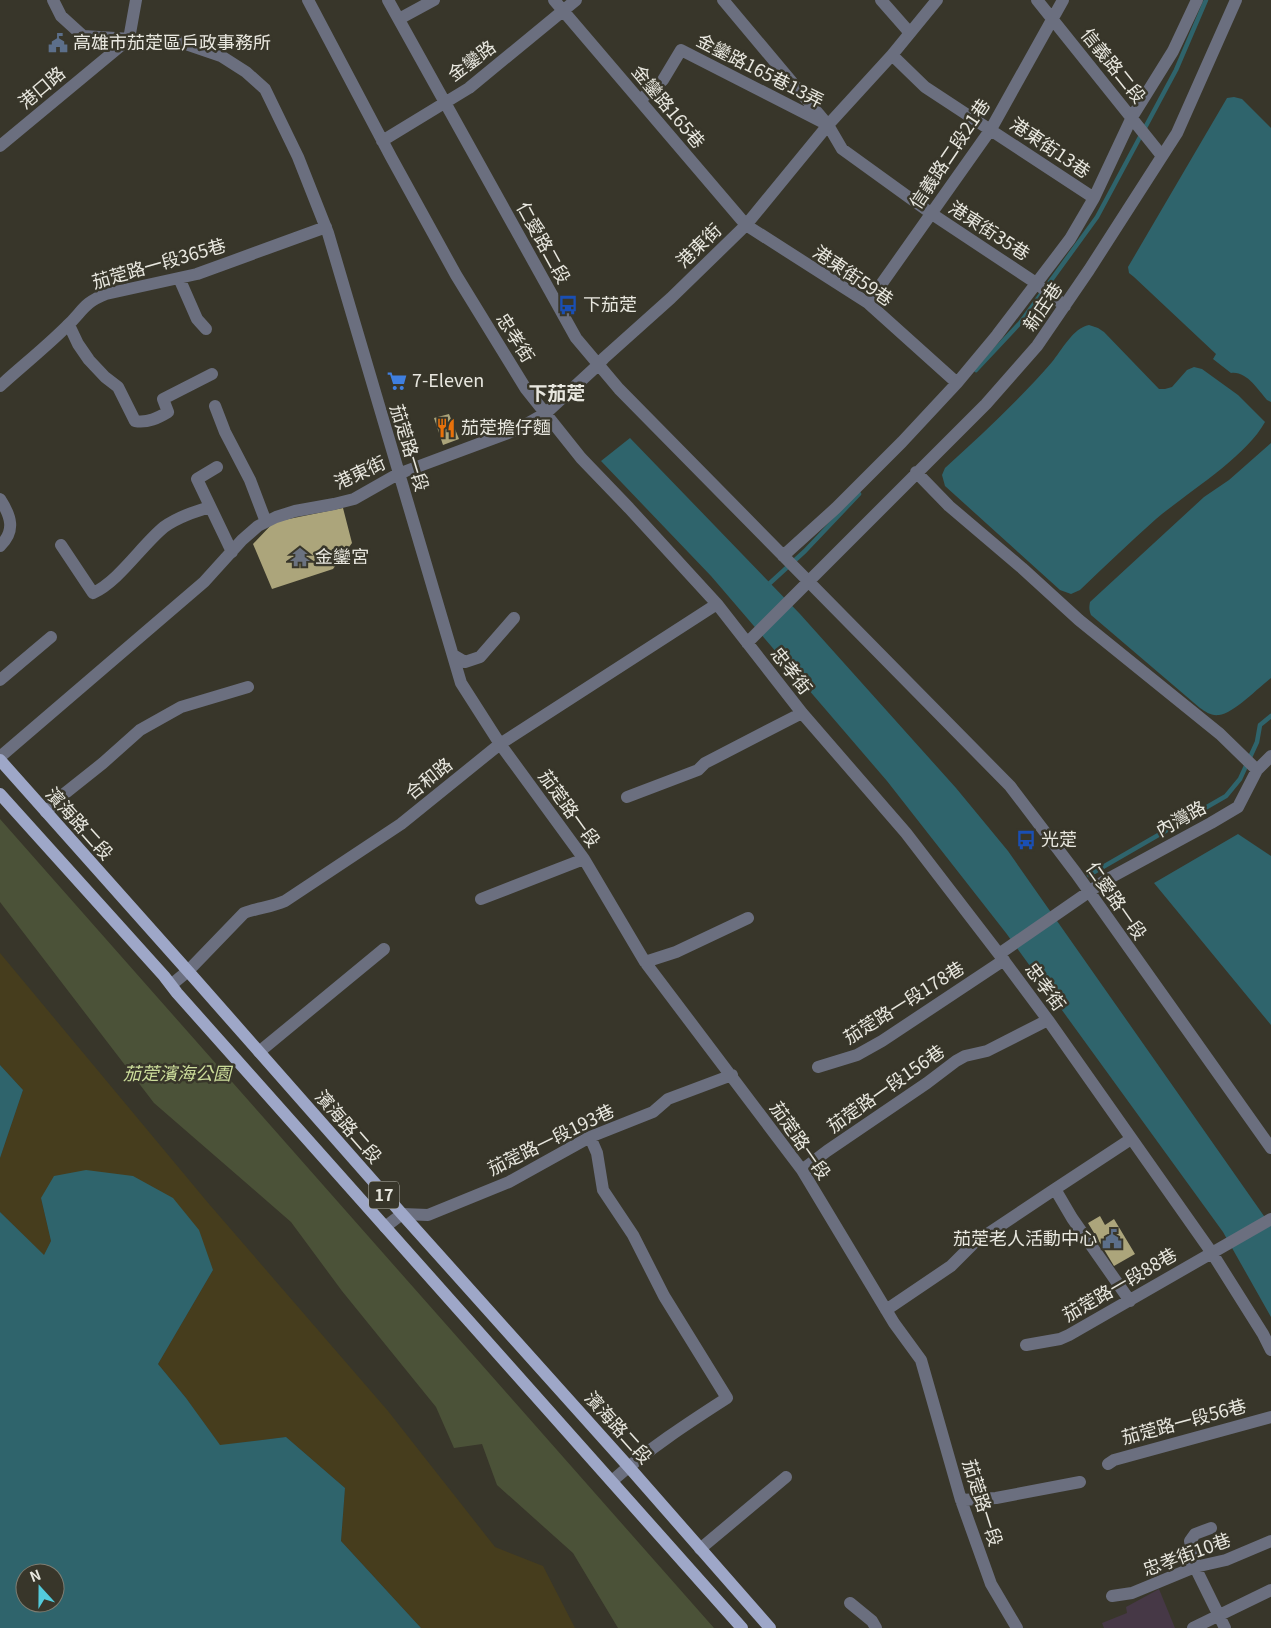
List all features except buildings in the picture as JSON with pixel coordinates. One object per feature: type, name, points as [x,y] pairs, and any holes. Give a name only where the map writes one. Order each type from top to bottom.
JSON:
[{"type":"main road","name":"濱海路二段","points":[[0,759],[770,1628]]},
{"type":"main road","name":"17","points":[[0,794],[742,1628]]},
{"type":"street","name":"茄萣路一段","points":[[53,0],[61,16],[83,36],[180,42],[220,56],[246,72],[264,89],[298,156],[326,227],[461,683],[500,744],[584,859],[644,962],[802,1170],[886,1310],[923,1365],[961,1500],[991,1584],[1017,1628]]},
{"type":"street","points":[[129,39],[136,0]]},
{"type":"street","name":"忠孝街","points":[[308,0],[382,141],[456,275],[526,389],[581,458],[717,604],[802,713],[906,833],[1004,954],[1131,1139],[1212,1252],[1271,1350]]},
{"type":"street","name":"仁愛路二段","points":[[388,0],[576,338],[619,389],[809,582]]},
{"type":"street","points":[[399,19],[434,0]]},
{"type":"street","name":"金鑾路165巷","points":[[554,0],[746,225]]},
{"type":"street","name":"金鑾路","points":[[382,141],[470,88],[576,0]]},
{"type":"street","name":"港東街35巷","points":[[723,0],[828,125],[842,149],[932,214],[1036,283],[1065,306]]},
{"type":"street","points":[[881,0],[910,33]]},
{"type":"street","name":"港東街","points":[[0,759],[188,596],[242,540],[266,522],[295,511],[354,499],[398,474],[516,430],[546,413],[671,298],[746,225],[828,125],[892,55],[937,0]]},
{"type":"street","name":"信義路二段","points":[[1037,0],[1162,156]]},
{"type":"street","name":"信義路二段21巷","points":[[868,303],[991,129],[1063,0]]},
{"type":"street","points":[[785,558],[902,442],[957,383],[997,335],[1070,239],[1094,198],[1132,117],[1173,51],[1197,0]]},
{"type":"street","name":"新庄巷","points":[[747,643],[788,604],[990,399],[1037,346],[1177,133],[1236,0]]},
{"type":"street","name":"港口路","points":[[0,146],[129,39]]},
{"type":"street","name":"金鑾路165巷13弄","points":[[640,100],[663,80],[681,50],[828,125]]},
{"type":"street","name":"港東街13巷","points":[[892,55],[925,87],[1094,198]]},
{"type":"street","name":"港東街59巷","points":[[746,225],[868,303],[957,383]]},
{"type":"street","name":"茄萣路一段365巷","points":[[0,386],[69,325],[85,305],[97,297],[197,274],[326,227]]},
{"type":"street","points":[[179,278],[197,319],[206,329]]},
{"type":"street","points":[[69,325],[78,344],[89,360],[105,377],[118,387],[135,421],[142,422],[158,418],[168,412],[163,399],[212,374]]},
{"type":"street","points":[[215,406],[225,432],[250,480],[266,522]]},
{"type":"street","points":[[217,467],[197,479],[232,552]]},
{"type":"street","points":[[916,472],[949,506],[1022,568],[1079,620],[1220,734],[1257,770]]},
{"type":"street","points":[[0,499],[7,510],[11,531],[0,546]]},
{"type":"street","points":[[61,545],[93,592],[116,576],[166,526],[184,516],[210,507]]},
{"type":"street","name":"仁愛路一段","points":[[809,582],[1010,786],[1271,1148]]},
{"type":"street","name":"合和路","points":[[171,985],[188,971],[244,913],[274,906],[285,901],[401,824],[500,744],[717,604]]},
{"type":"street","points":[[454,655],[465,662],[480,658],[514,618]]},
{"type":"street","points":[[0,680],[51,637]]},
{"type":"street","points":[[46,812],[59,798],[140,730],[181,706],[248,687]]},
{"type":"street","points":[[627,797],[698,770],[704,763],[802,713]]},
{"type":"street","name":"內灣路","points":[[1055,914],[1115,876],[1238,807],[1257,770],[1271,756]]},
{"type":"street","points":[[481,899],[584,859]]},
{"type":"street","name":"茄萣路一段178巷","points":[[818,1067],[856,1054],[882,1041],[1004,954],[1055,914]]},
{"type":"street","points":[[644,962],[676,952],[748,918]]},
{"type":"street","points":[[259,1052],[384,949]]},
{"type":"street","name":"茄萣路一段156巷","points":[[802,1170],[956,1061],[965,1056],[987,1051],[1048,1020]]},
{"type":"street","name":"茄萣路一段193巷","points":[[402,1214],[428,1215],[509,1182],[590,1137],[653,1112],[668,1100],[732,1076]]},
{"type":"street","points":[[590,1137],[597,1153],[603,1190],[633,1235],[664,1296],[727,1398],[698,1416],[628,1466],[612,1481]]},
{"type":"street","points":[[886,1310],[951,1266],[974,1242],[1131,1139]]},
{"type":"street","points":[[1055,1190],[1072,1218],[1130,1300]]},
{"type":"street","points":[[385,1227],[402,1214]]},
{"type":"street","name":"茄萣路一段88巷","points":[[1026,1346],[1060,1339],[1270,1220]]},
{"type":"street","name":"茄萣路一段56巷","points":[[1108,1464],[1114,1460],[1161,1446],[1271,1417]]},
{"type":"street","points":[[700,1549],[786,1477]]},
{"type":"street","points":[[961,1500],[996,1498],[1080,1482]]},
{"type":"street","points":[[1211,1528],[1195,1534],[1190,1541],[1196,1567],[1225,1628]]},
{"type":"street","name":"忠孝街10巷","points":[[1112,1596],[1132,1593],[1196,1567],[1226,1560],[1271,1541]]},
{"type":"street","points":[[1193,1628],[1271,1590]]},
{"type":"street","points":[[850,1603],[872,1621],[876,1628]]},
{"type":"shaded area","points":[[1159,1589],[1175,1628],[1104,1628],[1102,1623],[1127,1613],[1126,1607]]},
{"type":"green space","name":"茄萣濱海公園","points":[[0,819],[714,1628],[618,1628],[573,1553],[497,1485],[482,1444],[454,1448],[436,1407],[342,1291],[291,1222],[154,1103],[0,902]]},
{"type":"sand","points":[[0,953],[209,1204],[388,1411],[495,1547],[543,1566],[575,1628],[421,1628],[341,1541],[345,1488],[286,1437],[220,1446],[186,1398],[158,1364],[213,1270],[41,1198],[51,1241],[44,1256],[0,1212],[0,1158],[23,1090],[0,1065]]},
{"type":"water","points":[[1227,98],[1242,99],[1271,128],[1271,402],[1247,378],[1237,373],[1231,373],[1213,359],[1216,354],[1129,273],[1128,267]]},
{"type":"water","points":[[1089,325],[1104,332],[1159,389],[1172,387],[1187,370],[1194,367],[1202,369],[1238,395],[1265,422],[1256,435],[1231,461],[1156,519],[1080,590],[1071,594],[1060,590],[945,486],[942,475],[945,468],[1027,390],[1052,362],[1068,340],[1078,330]]},
{"type":"water","points":[[630,438],[800,614],[956,788],[1008,851],[1271,1226],[1271,1317],[1223,1232],[1006,933],[887,781],[711,576],[601,461]]},
{"type":"water","points":[[1271,443],[1271,678],[1246,700],[1231,710],[1214,715],[1200,708],[1091,615],[1090,602],[1204,497],[1229,480]]},
{"type":"water","points":[[1238,834],[1271,856],[1271,1025],[1154,883]]},
{"type":"water","points":[[0,1065],[23,1090],[0,1158]]},
{"type":"water","points":[[86,1170],[133,1176],[173,1198],[199,1230],[213,1270],[158,1364],[186,1398],[220,1445],[286,1437],[345,1488],[341,1541],[421,1628],[0,1628],[0,1212],[44,1255],[51,1241],[41,1198],[54,1176]]},
{"type":"waterway","points":[[976,370],[1020,323],[1097,217],[1176,70],[1206,0]]},
{"type":"waterway","points":[[770,583],[805,551],[859,494]]},
{"type":"waterway","points":[[1089,875],[1226,796],[1240,779],[1257,742],[1260,725],[1271,716]]},
{"type":"place","name":"高雄市茄萣區戶政事務所","points":[[58,43]]},
{"type":"place","name":"下茄萣","points":[[568,305]]},
{"type":"place","name":"7-Eleven","points":[[397,381]]},
{"type":"place","name":"茄萣擔仔麵","points":[[446,428]]},
{"type":"place","name":"金鑾宮","points":[[300,557]]},
{"type":"place","name":"光萣","points":[[1026,840]]},
{"type":"place","name":"茄萣老人活動中心","points":[[1112,1239]]},
{"type":"district","name":"下茄萣","points":[[557,393]]}]
